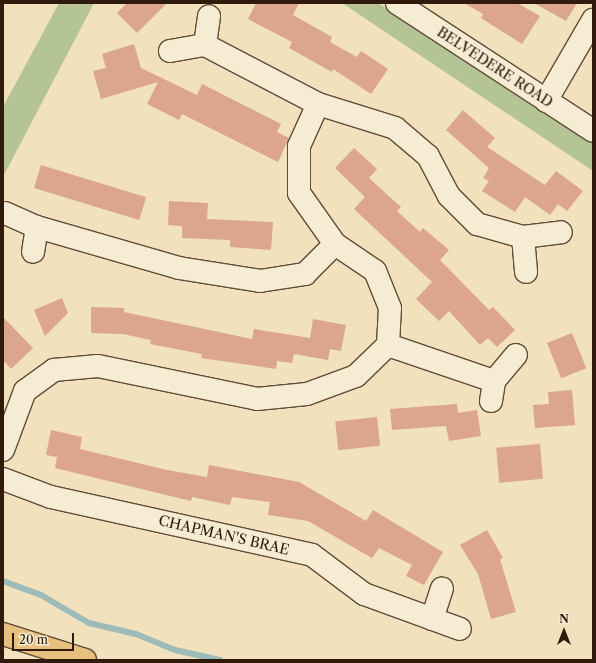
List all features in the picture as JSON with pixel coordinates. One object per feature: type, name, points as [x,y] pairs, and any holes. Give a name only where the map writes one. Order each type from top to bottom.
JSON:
[{"type":"main road","points":[[3,634],[85,660]]},
{"type":"street","name":"BELVEDERE ROAD","points":[[397,3],[593,131]]},
{"type":"street","points":[[205,45],[209,16]]},
{"type":"street","points":[[546,101],[593,20]]},
{"type":"street","points":[[170,51],[205,45],[318,104],[395,128],[428,156],[449,196],[477,224],[523,237],[561,232]]},
{"type":"street","points":[[3,450],[26,391],[54,370],[98,366],[257,399],[306,394],[356,376],[388,346],[390,308],[375,271],[335,244],[299,193],[299,146],[318,104]]},
{"type":"street","points":[[5,213],[38,227],[179,268],[260,281],[305,274],[335,244]]},
{"type":"street","points":[[33,252],[38,227]]},
{"type":"street","points":[[523,237],[526,272]]},
{"type":"street","points":[[388,346],[492,391],[516,355]]},
{"type":"street","name":"CHAPMAN'S BRAE","points":[[3,479],[51,496],[312,555],[364,594],[460,629]]},
{"type":"street","points":[[432,619],[442,589]]},
{"type":"green space","points":[[59,3],[94,3],[3,177],[3,107]]},
{"type":"green space","points":[[342,3],[378,3],[593,142],[593,171]]},
{"type":"building","points":[[127,3],[167,3],[137,33],[117,13]]},
{"type":"building","points":[[256,3],[299,3],[293,15],[332,37],[330,42],[357,57],[361,51],[388,69],[371,94],[333,69],[332,72],[289,48],[292,42],[248,19]]},
{"type":"building","points":[[464,3],[517,3],[540,16],[522,44],[481,18],[483,14]]},
{"type":"building","points":[[534,3],[577,3],[566,21]]},
{"type":"building","points":[[134,44],[141,68],[197,95],[202,84],[281,124],[277,132],[289,138],[278,162],[182,114],[179,120],[147,104],[158,82],[101,99],[93,71],[106,68],[102,54]]},
{"type":"building","points":[[463,110],[495,138],[487,147],[545,185],[556,171],[583,191],[567,211],[558,204],[550,215],[525,197],[515,212],[482,191],[489,181],[483,178],[489,168],[446,130]]},
{"type":"building","points":[[354,148],[377,169],[369,178],[401,207],[397,211],[420,232],[423,228],[449,250],[440,260],[489,310],[493,307],[515,330],[497,347],[488,338],[480,345],[449,311],[439,321],[416,299],[432,282],[354,209],[365,197],[335,168]]},
{"type":"building","points":[[41,165],[146,197],[139,220],[34,188]]},
{"type":"building","points":[[169,201],[208,203],[207,219],[273,222],[271,250],[230,247],[230,240],[182,238],[182,226],[168,225]]},
{"type":"building","points":[[62,298],[68,313],[45,336],[34,310]]},
{"type":"building","points":[[91,307],[124,308],[124,312],[252,339],[254,329],[310,338],[313,319],[346,325],[341,351],[330,349],[328,360],[294,354],[292,363],[277,361],[276,369],[201,358],[202,354],[150,344],[151,340],[123,334],[91,333]]},
{"type":"building","points":[[3,317],[33,348],[11,369],[3,360]]},
{"type":"building","points":[[572,333],[586,368],[561,378],[547,343]]},
{"type":"building","points":[[572,390],[575,425],[535,428],[533,405],[549,404],[548,392]]},
{"type":"building","points":[[457,404],[458,413],[477,410],[481,436],[449,441],[446,426],[392,430],[390,409]]},
{"type":"building","points":[[377,417],[380,446],[338,450],[335,421]]},
{"type":"building","points":[[51,430],[82,437],[80,449],[167,470],[207,477],[209,465],[299,482],[366,521],[373,510],[443,552],[424,585],[406,576],[412,565],[379,548],[372,558],[308,521],[268,515],[270,502],[232,497],[230,505],[192,497],[191,501],[55,468],[57,457],[46,455]]},
{"type":"building","points":[[540,444],[543,479],[499,483],[496,448]]},
{"type":"building","points":[[487,530],[503,558],[500,559],[516,612],[491,619],[478,574],[460,545]]},
{"type":"waterway","points":[[3,581],[41,595],[89,623],[136,634],[175,650],[220,660]]}]
